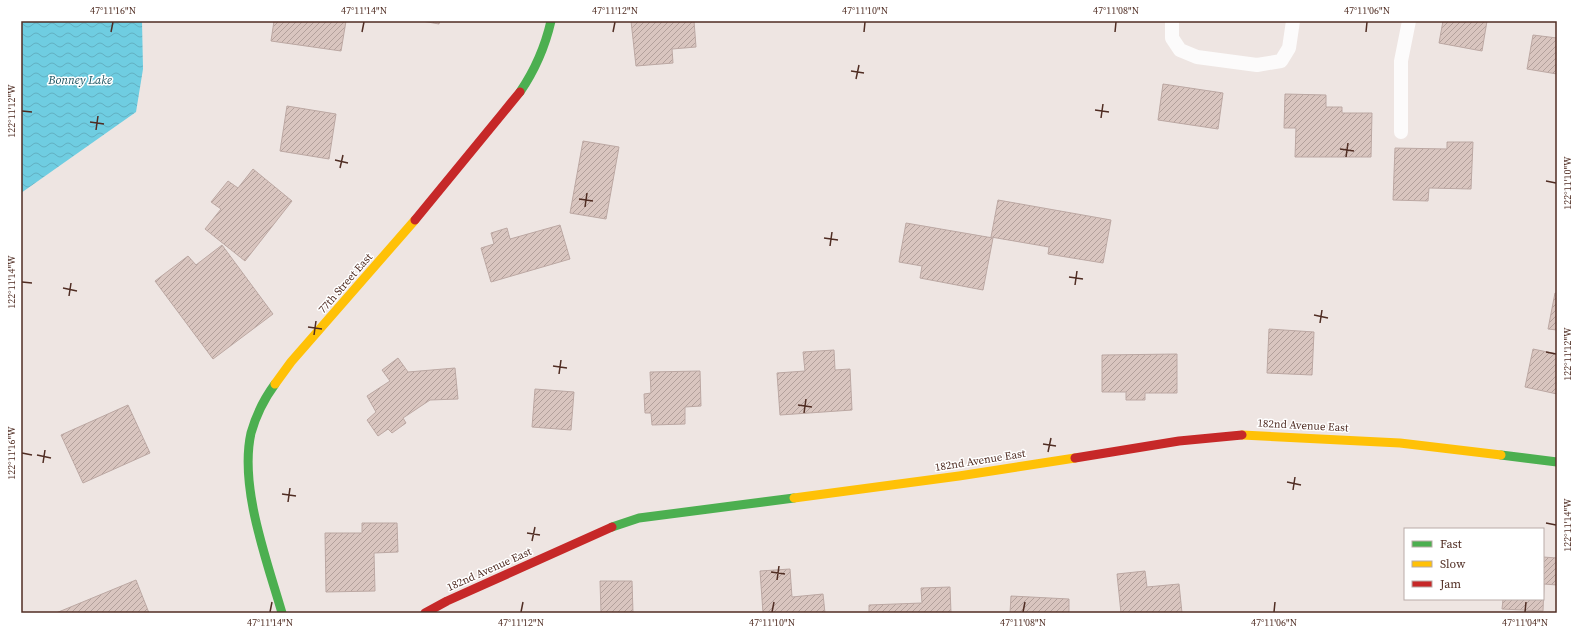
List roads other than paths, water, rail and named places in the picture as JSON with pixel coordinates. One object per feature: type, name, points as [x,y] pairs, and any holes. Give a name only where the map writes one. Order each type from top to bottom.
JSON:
[{"type":"street","name":"77th Street East","points":[[282,613],[257,525],[250,479],[250,436],[254,421],[264,398],[288,366],[411,225],[521,90],[538,62],[547,38],[551,21]]},
{"type":"street","name":"182nd Avenue East","points":[[426,613],[447,601],[611,527],[639,518],[959,476],[1179,441],[1248,434],[1400,442],[1557,462]]},
{"type":"lane","points":[[1172,21],[1172,38],[1180,50],[1198,57],[1257,65],[1281,61],[1289,48],[1294,21]]},
{"type":"lane","points":[[1402,132],[1401,61],[1409,21]]},
{"type":"water","name":"Bonney Lake","points":[[21,21],[142,21],[143,69],[136,112],[21,193]]}]
